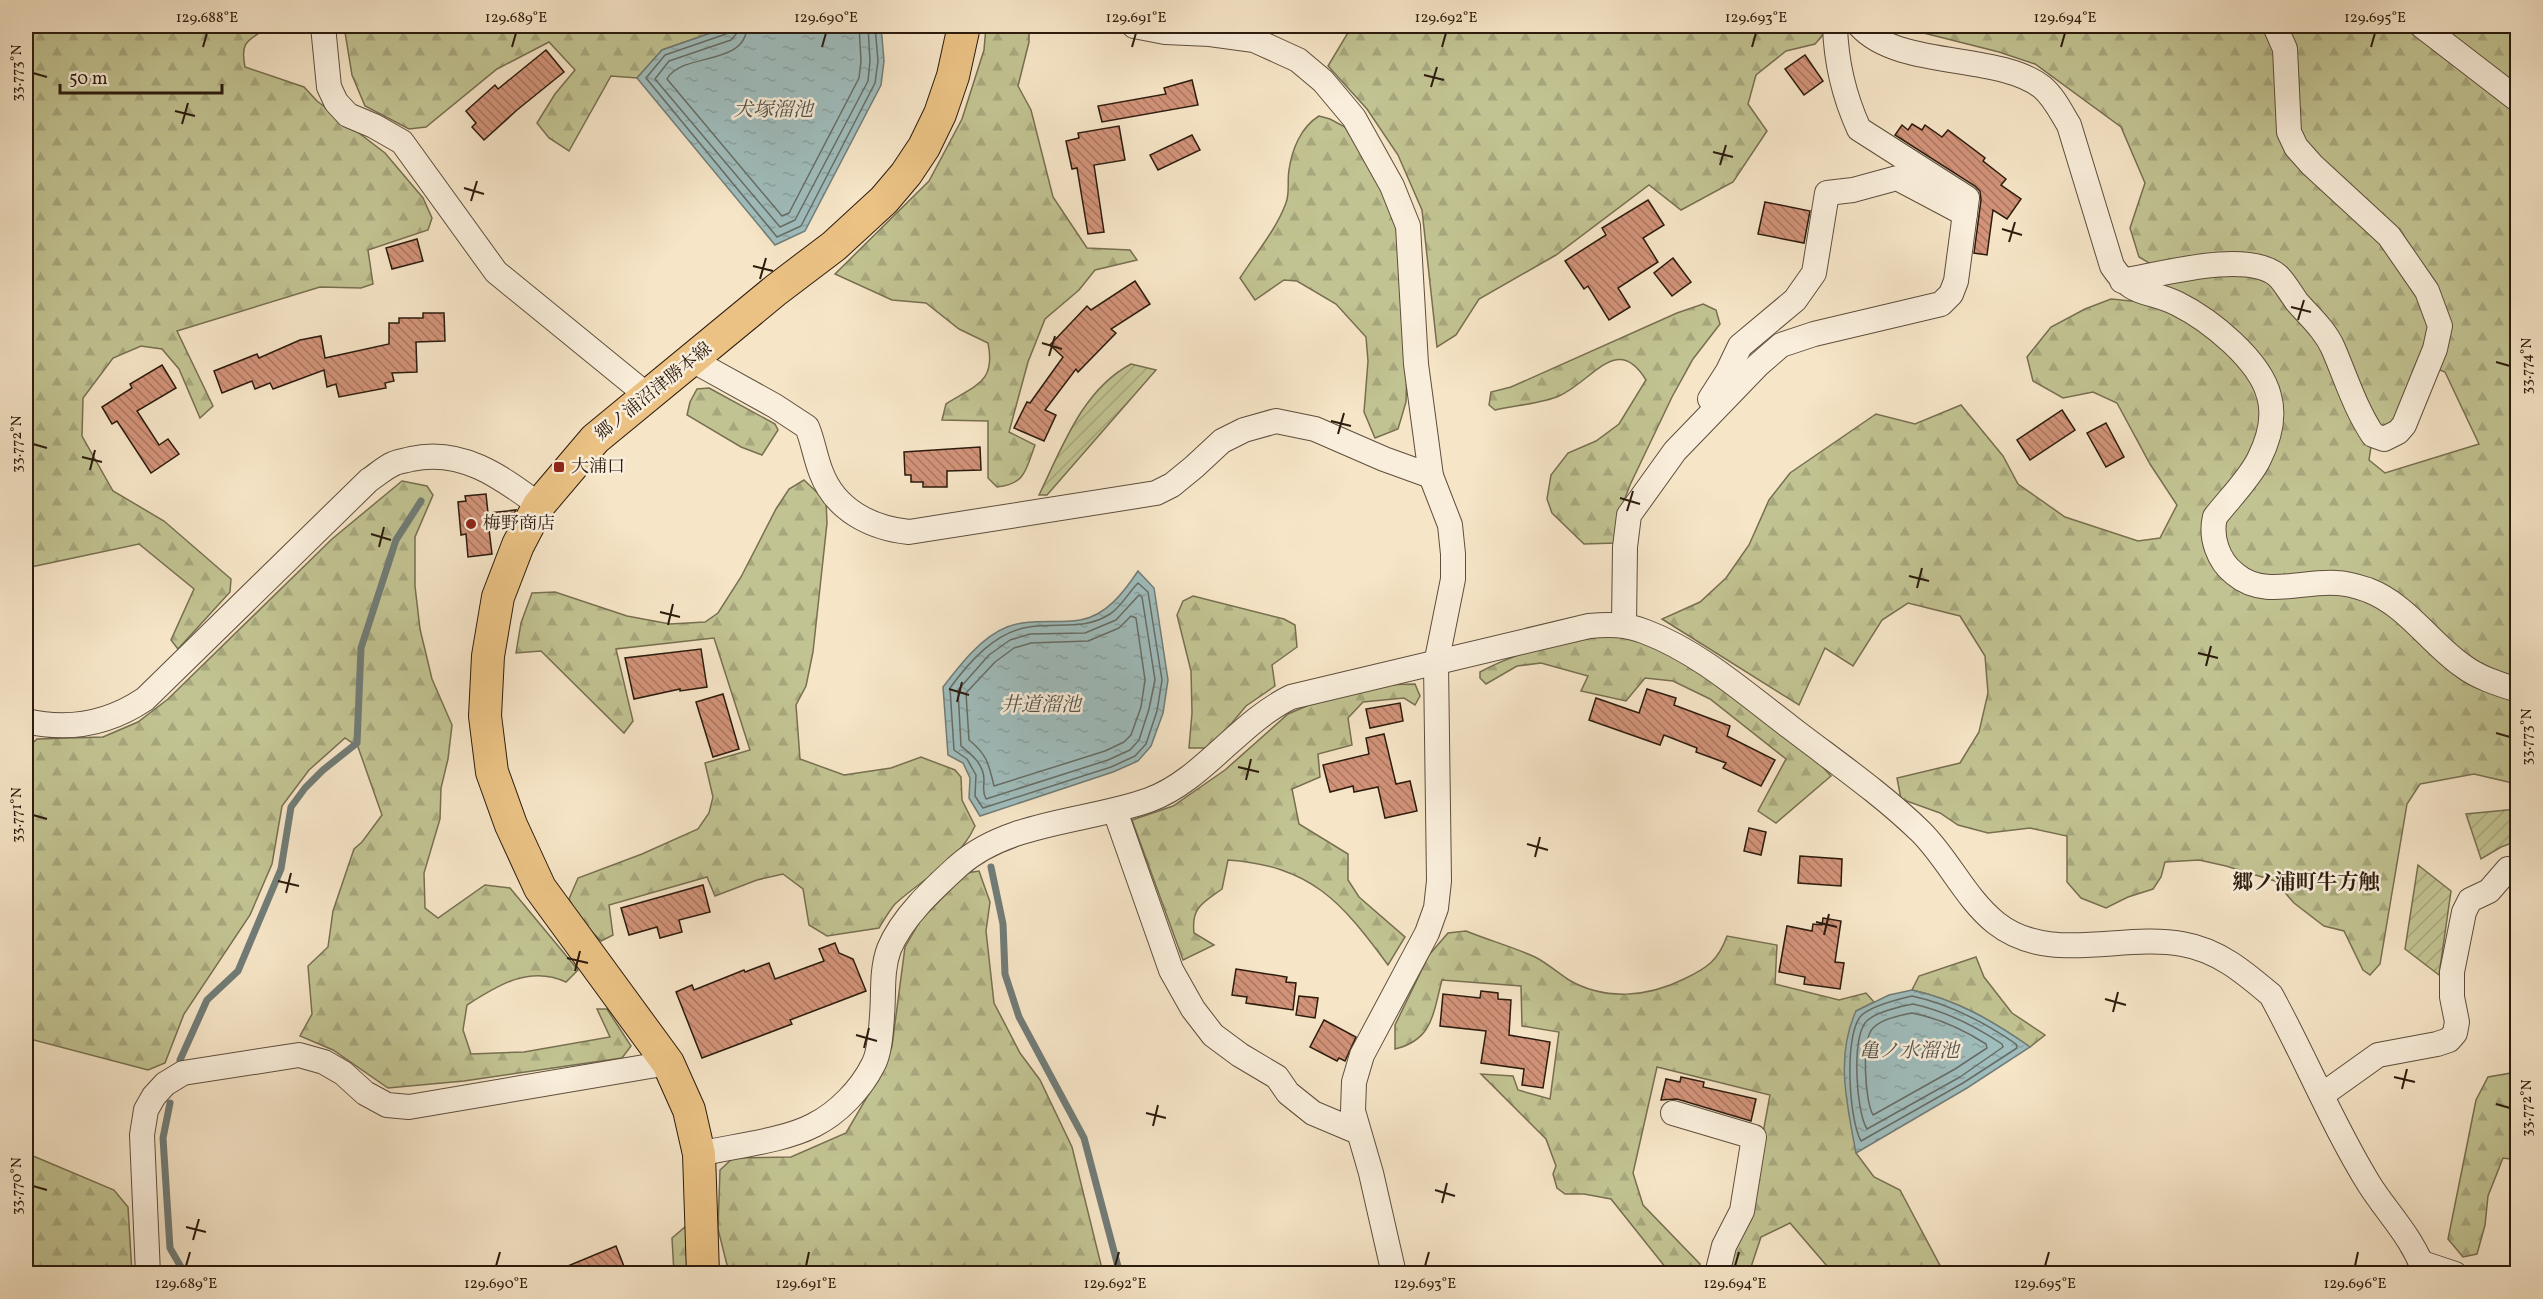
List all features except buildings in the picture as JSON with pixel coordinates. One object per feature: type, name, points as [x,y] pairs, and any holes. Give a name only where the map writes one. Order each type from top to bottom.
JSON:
[{"type":"main road","name":"郷ノ浦沼津勝本線","points":[[703,1274],[699,1154],[689,1110],[668,1063],[540,888],[511,825],[492,772],[485,716],[488,656],[498,597],[518,545],[538,505],[595,439],[776,290],[834,246],[884,200],[906,174],[924,147],[940,114],[953,76],[964,26]]},
{"type":"street","points":[[323,26],[329,87],[336,102],[348,115],[402,142],[496,272],[648,396]]},
{"type":"street","points":[[1134,26],[1165,32],[1254,40],[1298,60],[1323,81],[1354,118],[1392,186],[1408,226],[1416,364],[1431,476],[1450,525],[1453,579],[1436,664],[1439,881],[1436,908],[1427,933],[1362,1055],[1354,1082],[1353,1112],[1371,1173],[1394,1274]]},
{"type":"street","points":[[1624,625],[1625,547],[1629,515],[1676,451],[1758,365],[1781,345],[1814,333],[1941,304],[1951,294],[1956,281],[1967,198],[1859,129],[1851,112],[1836,57],[1835,26]]},
{"type":"street","points":[[1860,26],[1886,43],[1914,53],[2005,72],[2042,87],[2069,125],[2112,266],[2122,281],[2140,292],[2177,303],[2214,327],[2243,354],[2260,377],[2270,396],[2271,421],[2259,460],[2215,517],[2212,528],[2216,550],[2234,574],[2253,585],[2281,587],[2337,583],[2367,590],[2391,601],[2464,667],[2494,683],[2517,690]]},
{"type":"street","points":[[2122,281],[2222,264],[2244,264],[2263,268],[2277,276],[2322,330],[2333,347],[2343,377],[2373,435],[2384,439],[2404,426],[2435,348],[2440,326],[2427,291],[2388,236],[2312,165],[2296,147],[2289,132],[2285,49],[2275,26]]},
{"type":"street","points":[[2422,26],[2517,100]]},
{"type":"street","points":[[1676,451],[1683,431],[1703,410],[1728,371],[1740,346],[1795,300],[1814,273],[1827,193],[1853,190],[1897,178],[1965,214]]},
{"type":"street","points":[[692,360],[775,406],[807,427],[821,472],[832,493],[843,506],[858,517],[890,530],[909,532],[1156,493],[1179,479],[1222,441],[1244,430],[1276,421],[1315,429],[1384,459],[1431,476]]},
{"type":"street","points":[[26,721],[69,726],[91,724],[114,716],[145,699],[369,480],[394,463],[420,457],[443,456],[475,464],[493,472],[538,505]]},
{"type":"street","points":[[699,1154],[789,1134],[813,1126],[832,1113],[855,1092],[874,1063],[882,1017],[883,972],[889,950],[900,926],[960,864],[988,846],[1011,835],[1115,811],[1151,800],[1184,782],[1258,716],[1291,697],[1588,626],[1624,625],[1647,632],[1678,647],[1724,677],[1870,789],[1926,838],[1972,898],[1997,923],[2022,938],[2044,945],[2152,942],[2181,944],[2206,950],[2232,963],[2271,995],[2370,1185],[2396,1219],[2424,1268],[2455,1274]]},
{"type":"street","points":[[1115,811],[1171,970],[1193,1009],[1213,1035],[1240,1055],[1277,1077],[1288,1093],[1313,1113],[1358,1132]]},
{"type":"street","points":[[2322,1095],[2378,1055],[2436,1044],[2449,1040],[2455,1033],[2457,1022],[2452,997],[2452,972],[2464,912],[2470,900],[2489,891],[2508,869]]},
{"type":"street","points":[[148,1274],[143,1127],[146,1110],[154,1096],[165,1084],[183,1073],[299,1055],[324,1062],[343,1073],[365,1094],[387,1105],[410,1107],[668,1063]]},
{"type":"street","points":[[1673,1113],[1754,1137],[1742,1211],[1724,1246],[1717,1274]]},
{"type":"green space","points":[[26,26],[264,26],[267,28],[250,39],[244,47],[245,67],[304,87],[317,101],[385,153],[423,198],[432,218],[428,230],[368,250],[373,284],[361,288],[320,287],[177,331],[213,406],[200,418],[179,369],[162,349],[141,346],[113,358],[83,398],[82,436],[113,491],[164,521],[231,579],[230,592],[178,649],[171,640],[194,589],[139,544],[26,568]]},
{"type":"green space","points":[[344,26],[731,26],[662,50],[637,78],[611,76],[569,151],[549,138],[537,123],[555,94],[575,70],[549,42],[497,69],[426,127],[409,129],[365,106],[352,75]]},
{"type":"green space","points":[[986,26],[1029,26],[1029,42],[1018,86],[1031,110],[1053,197],[1087,248],[1130,250],[1137,260],[1095,270],[1079,290],[1045,319],[1028,362],[1009,432],[1035,445],[1024,474],[1014,483],[997,487],[988,478],[988,421],[942,420],[946,404],[975,387],[986,374],[990,356],[988,343],[959,329],[926,303],[892,300],[835,274],[929,181],[962,119],[984,50]]},
{"type":"green space","points":[[1352,26],[1822,26],[1823,35],[1815,44],[1786,51],[1756,75],[1748,104],[1767,131],[1733,182],[1681,210],[1649,185],[1556,255],[1479,299],[1456,335],[1437,347],[1422,210],[1398,155],[1367,109],[1328,66]]},
{"type":"green space","points":[[1896,26],[2517,26],[2517,784],[2474,774],[2420,784],[2407,804],[2380,964],[2370,975],[2363,970],[2344,931],[2324,926],[2294,903],[2275,881],[2199,860],[2165,862],[2161,877],[2153,889],[2128,897],[2106,908],[2081,898],[2067,882],[2067,836],[2030,828],[1988,833],[1958,825],[1940,813],[1901,799],[1897,778],[1960,763],[1979,732],[1988,693],[1985,656],[1960,616],[1908,603],[1882,620],[1853,666],[1825,648],[1799,705],[1662,619],[1700,602],[1726,578],[1749,545],[1769,500],[1790,473],[1876,414],[1915,424],[1961,405],[2003,456],[2018,484],[2065,517],[2138,541],[2160,538],[2177,505],[2150,464],[2117,403],[2093,392],[2063,398],[2033,381],[2027,357],[2051,327],[2085,309],[2111,299],[2141,302],[2156,267],[2139,257],[2130,228],[2145,183],[2121,127],[2035,64],[1999,52]],"holes":[[[2418,361],[2445,372],[2479,444],[2385,473],[2369,460],[2371,447],[2397,422]]]},
{"type":"green space","points":[[1319,116],[1345,127],[1383,188],[1410,265],[1406,402],[1398,429],[1375,438],[1364,412],[1368,361],[1366,337],[1336,304],[1297,281],[1284,280],[1255,300],[1240,278],[1282,213],[1287,199],[1292,154],[1302,132]]},
{"type":"green space","points":[[1703,304],[1716,310],[1720,324],[1693,359],[1630,485],[1619,514],[1616,543],[1584,544],[1552,513],[1547,499],[1551,475],[1568,453],[1596,441],[1619,424],[1646,380],[1635,366],[1625,360],[1615,360],[1604,364],[1571,389],[1545,401],[1495,410],[1489,405],[1491,392],[1511,387],[1677,313]]},
{"type":"green space","points":[[1131,364],[1156,370],[1047,495],[1039,495],[1065,440],[1086,404],[1114,375]]},
{"type":"green space","points":[[709,388],[775,424],[778,430],[762,455],[741,447],[687,415],[690,402],[697,389]]},
{"type":"green space","points":[[804,480],[826,501],[827,523],[813,652],[806,686],[796,705],[800,759],[844,775],[891,768],[921,757],[955,770],[961,777],[962,800],[975,826],[968,839],[950,860],[895,904],[879,928],[827,936],[809,925],[803,889],[783,874],[757,880],[715,896],[707,877],[609,905],[613,935],[601,941],[579,919],[569,899],[578,878],[642,854],[698,829],[709,813],[713,797],[705,763],[750,750],[714,638],[616,649],[633,721],[624,733],[541,651],[516,653],[521,623],[532,593],[555,592],[627,616],[670,624],[705,622],[718,613],[741,577],[776,509],[789,489]]},
{"type":"green space","points":[[402,481],[427,486],[433,495],[415,537],[415,586],[420,629],[432,679],[452,725],[448,759],[441,788],[440,819],[424,873],[425,908],[438,918],[485,885],[510,888],[578,970],[566,982],[553,977],[540,976],[502,984],[467,1005],[463,1030],[471,1054],[524,1052],[610,1037],[597,1009],[607,1009],[631,1046],[622,1058],[464,1081],[388,1088],[333,1050],[300,1036],[312,1014],[308,966],[328,947],[333,911],[354,849],[382,815],[358,747],[345,738],[309,770],[282,806],[272,864],[250,915],[184,1014],[165,1063],[148,1070],[26,1038],[26,749],[37,739],[103,737],[138,722],[168,699],[332,539]]},
{"type":"green space","points":[[1193,596],[1284,619],[1295,625],[1297,647],[1272,665],[1275,686],[1246,706],[1211,748],[1189,748],[1192,713],[1191,671],[1177,615],[1183,601]]},
{"type":"green space","points":[[1628,635],[1671,650],[1805,748],[1831,776],[1776,823],[1758,811],[1786,759],[1710,699],[1673,681],[1645,678],[1626,701],[1581,691],[1588,676],[1541,663],[1517,666],[1486,684],[1480,678],[1480,672],[1533,650],[1590,638]]},
{"type":"green space","points":[[1415,684],[1420,696],[1415,705],[1404,698],[1363,702],[1348,718],[1352,745],[1318,754],[1320,777],[1292,789],[1299,824],[1348,854],[1348,880],[1359,897],[1405,937],[1388,965],[1355,922],[1322,891],[1303,879],[1281,870],[1228,860],[1222,889],[1200,906],[1194,917],[1194,933],[1214,945],[1183,960],[1132,820],[1173,806],[1225,770],[1288,714],[1321,700],[1378,685]]},
{"type":"green space","points":[[2517,809],[2517,841],[2481,859],[2466,814]]},
{"type":"green space","points":[[2418,865],[2451,891],[2439,975],[2405,949]]},
{"type":"green space","points":[[979,871],[990,902],[986,931],[994,1003],[1020,1053],[1040,1080],[1072,1147],[1103,1273],[729,1273],[718,1229],[720,1170],[733,1158],[791,1157],[846,1133],[883,1070],[892,1046],[905,947],[920,921],[966,873]]},
{"type":"green space","points":[[1466,931],[1535,957],[1583,987],[1612,994],[1656,990],[1692,975],[1716,958],[1727,936],[1777,945],[1775,984],[1839,1000],[1866,993],[1874,1002],[1856,1011],[1856,1153],[1874,1177],[1900,1190],[1944,1273],[1833,1273],[1790,1223],[1761,1237],[1749,1273],[1728,1273],[1727,1265],[1747,1220],[1770,1095],[1657,1067],[1633,1173],[1643,1205],[1700,1264],[1698,1273],[1670,1273],[1611,1199],[1584,1194],[1565,1194],[1557,1188],[1553,1174],[1556,1166],[1546,1139],[1481,1074],[1513,1076],[1518,1090],[1550,1099],[1559,1032],[1522,1026],[1521,986],[1442,980],[1433,1014],[1424,1032],[1408,1045],[1395,1049],[1395,1025],[1429,955],[1448,933]]},
{"type":"green space","points":[[1976,957],[1984,977],[2012,1013],[2045,1035],[2030,1047],[1974,1012],[1944,999],[1912,990],[1919,976]]},
{"type":"green space","points":[[2517,1072],[2517,1160],[2503,1158],[2488,1196],[2485,1225],[2477,1254],[2463,1257],[2448,1239],[2476,1100],[2488,1077]]},
{"type":"green space","points":[[26,1153],[114,1190],[128,1207],[132,1273],[26,1273]]},
{"type":"green space","points":[[685,1227],[693,1241],[696,1273],[674,1273],[672,1238]]},
{"type":"water","name":"犬塚溜池","points":[[731,26],[881,26],[884,61],[881,85],[805,231],[775,245],[637,78],[662,50]]},
{"type":"water","name":"井道溜池","points":[[1138,571],[1154,588],[1168,680],[1163,713],[1151,746],[1138,761],[1113,772],[980,816],[969,798],[970,778],[963,763],[948,755],[943,687],[971,653],[997,632],[1016,624],[1089,618],[1114,602]]},
{"type":"water","name":"亀ノ水溜池","points":[[1912,990],[1944,999],[1974,1012],[2030,1047],[1967,1088],[1856,1153],[1849,1117],[1844,1063],[1850,1028],[1856,1011],[1889,995]]},
{"type":"waterway","points":[[180,1060],[207,1000],[238,971],[281,869],[291,807],[305,788],[323,770],[357,743],[361,648],[396,540],[421,501]]},
{"type":"waterway","points":[[991,867],[1003,924],[1005,974],[1019,1017],[1084,1138],[1120,1274]]},
{"type":"waterway","points":[[170,1103],[163,1138],[170,1248],[185,1274]]},
{"type":"place","name":"大浦口","points":[[559,467]]},
{"type":"place","name":"梅野商店","points":[[471,524]]},
{"type":"district","name":"郷ノ浦町牛方触","points":[[2306,883]]}]
